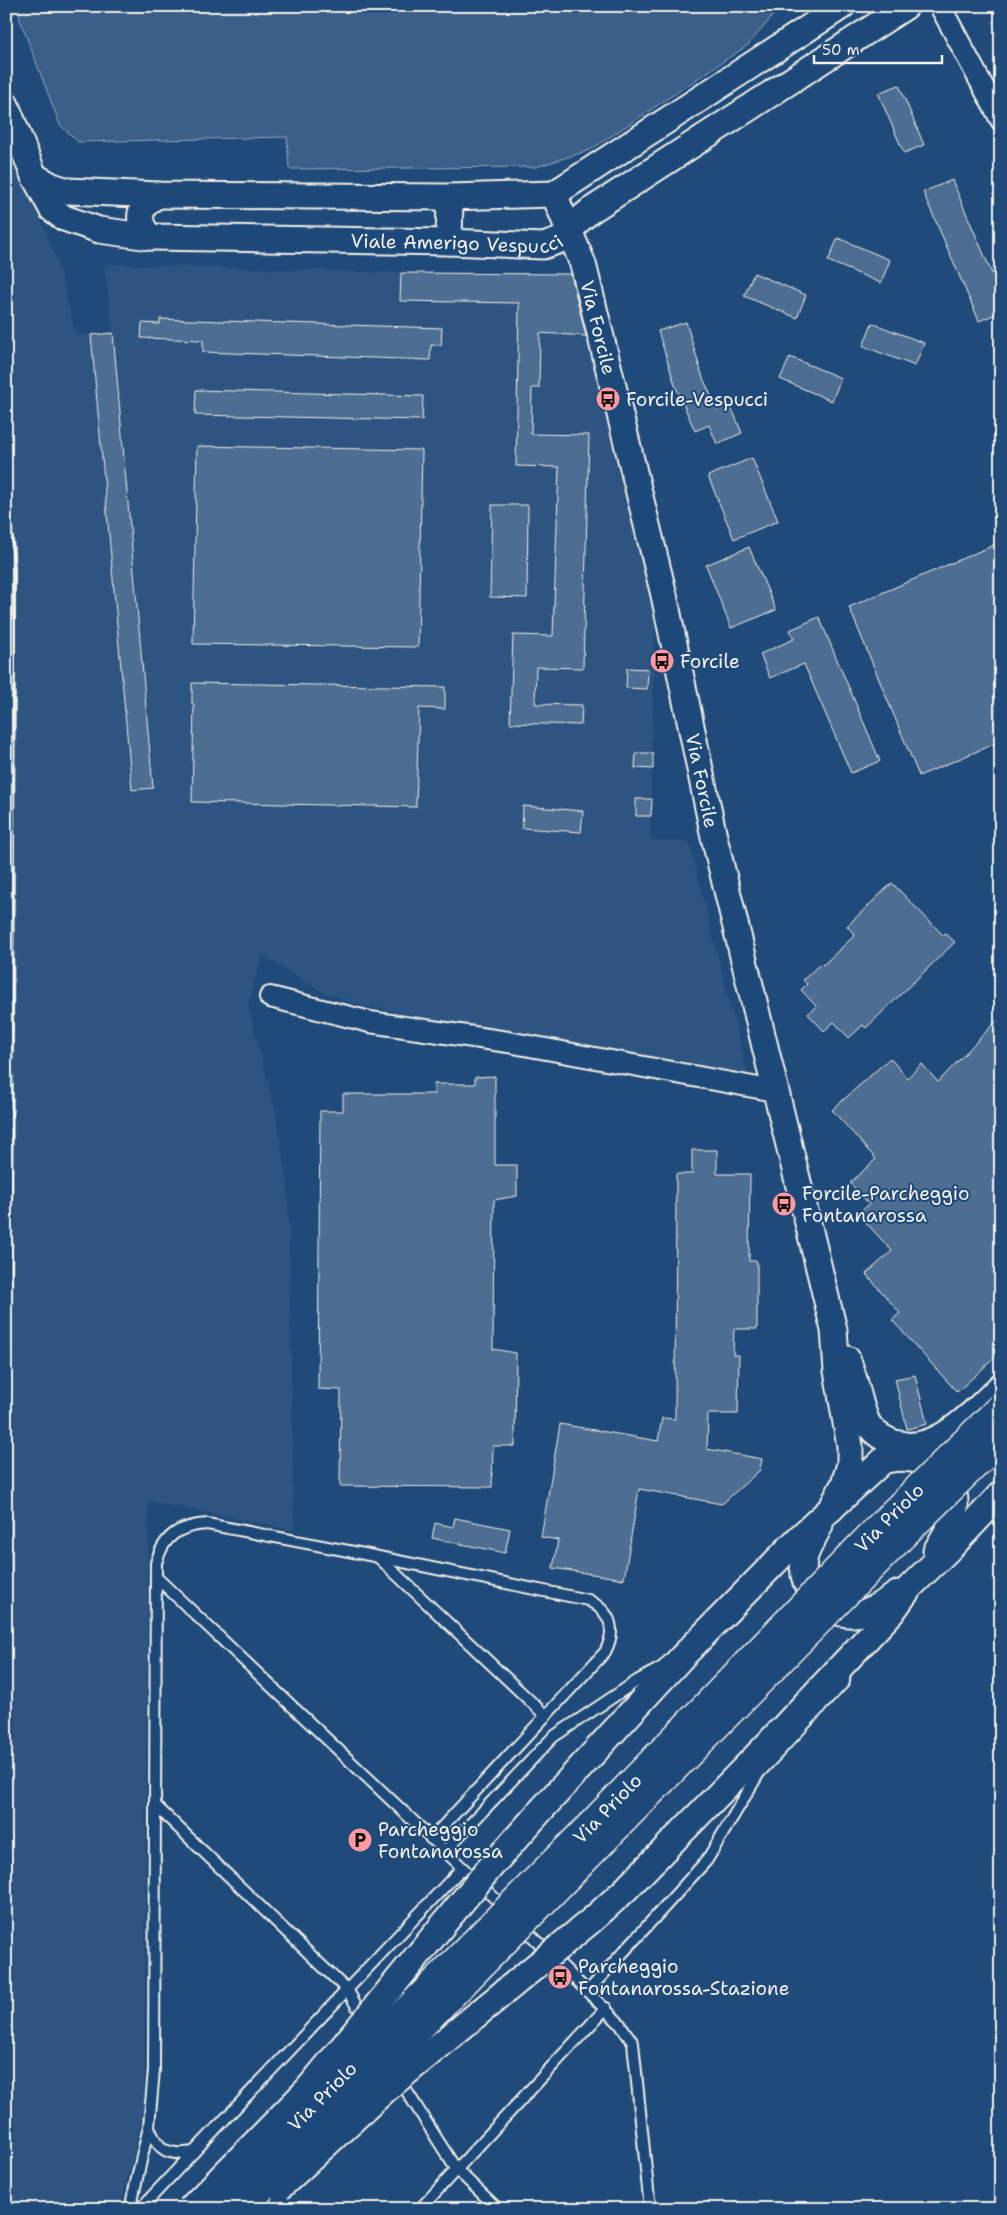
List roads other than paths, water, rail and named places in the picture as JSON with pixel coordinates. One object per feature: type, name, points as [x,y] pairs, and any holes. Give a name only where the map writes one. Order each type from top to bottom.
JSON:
[{"type":"main road","name":"Via Priolo","points":[[210,2209],[598,1818],[884,1522],[1001,1407]]},
{"type":"main road","name":"Via Priolo","points":[[241,2209],[906,1532],[1001,1439]]},
{"type":"street","points":[[34,176],[52,186],[68,191],[158,195],[450,197],[554,194],[686,106],[842,6]]},
{"type":"street","name":"Viale Amerigo Vespucci","points":[[6,105],[34,176],[52,209],[64,218],[99,230],[150,237],[449,242],[543,246],[558,241],[569,233],[578,221],[590,211],[906,6]]},
{"type":"street","points":[[940,6],[1001,120]]},
{"type":"street","points":[[686,106],[706,137]]},
{"type":"street","name":"Via Forcile","points":[[554,194],[583,264],[662,586],[714,837],[774,1091],[834,1330]]},
{"type":"street","points":[[150,237],[143,229],[140,219],[142,208],[148,200],[158,195]]},
{"type":"street","points":[[449,242],[450,197]]},
{"type":"street","points":[[270,997],[370,1022],[508,1042],[774,1091]]},
{"type":"street","points":[[834,1330],[852,1369],[867,1423],[882,1437],[894,1443],[894,1454]]},
{"type":"street","points":[[834,1330],[837,1371],[850,1446],[850,1464],[844,1484],[805,1557],[803,1570],[805,1581],[809,1590],[820,1604],[833,1610],[851,1614],[865,1612],[915,1581],[956,1542],[1001,1494]]},
{"type":"street","points":[[190,2209],[308,2088],[488,1870],[542,1808],[682,1657],[798,1539],[894,1454],[948,1433],[960,1426],[1001,1386]]},
{"type":"street","points":[[254,2209],[384,2091],[593,1919],[625,1890],[695,1820],[892,1612],[949,1530],[954,1508],[954,1491],[945,1476],[932,1466],[918,1460],[894,1454]]},
{"type":"lane","points":[[130,2209],[149,2126],[154,2070],[156,1563],[160,1549],[177,1531],[191,1525],[207,1524],[588,1600],[600,1606],[608,1617],[612,1629],[611,1641],[605,1652],[431,1839]]},
{"type":"lane","points":[[378,1558],[546,1716]]},
{"type":"lane","points":[[157,1578],[517,1920],[620,2024],[633,2043],[650,2209]]},
{"type":"lane","points":[[444,1852],[552,1737],[637,1681],[682,1657]]},
{"type":"lane","points":[[588,1991],[707,1860],[759,1773],[844,1682],[845,1662]]},
{"type":"lane","points":[[156,1806],[348,1991],[456,2170],[498,2209]]},
{"type":"lane","points":[[140,2209],[348,1991],[462,1868]]},
{"type":"lane","points":[[234,2209],[384,2053],[517,1920]]},
{"type":"lane","points":[[420,2209],[606,2008]]},
{"type":"lane","points":[[149,2126],[154,2140],[167,2152],[178,2154],[194,2152]]},
{"type":"railway","points":[[6,453],[14,568],[6,2128]]},
{"type":"place","name":"Forcile-Vespucci","points":[[608,399]]},
{"type":"place","name":"Forcile","points":[[662,661]]},
{"type":"place","name":"Forcile-Parcheggio Fontanarossa","points":[[784,1204]]},
{"type":"place","name":"Parcheggio Fontanarossa","points":[[360,1840]]},
{"type":"place","name":"Parcheggio Fontanarossa-Stazione","points":[[560,1977]]}]
